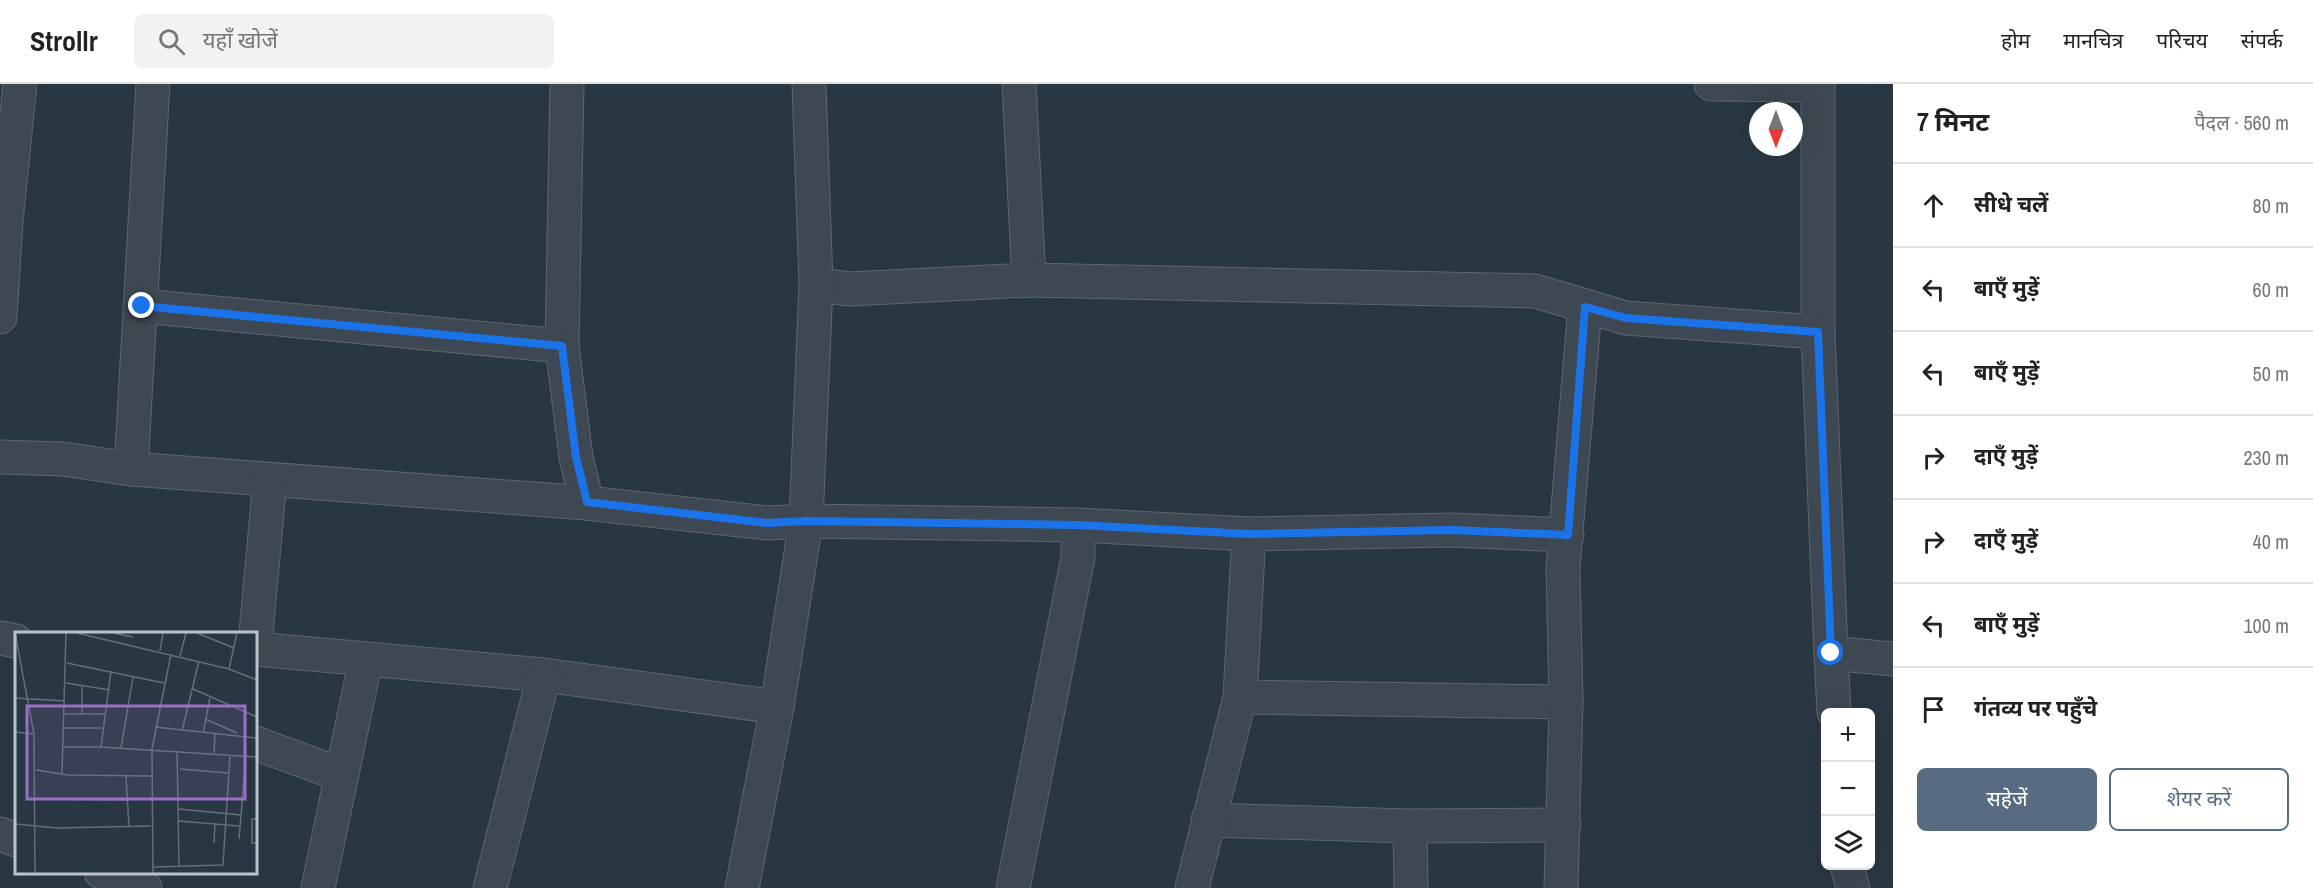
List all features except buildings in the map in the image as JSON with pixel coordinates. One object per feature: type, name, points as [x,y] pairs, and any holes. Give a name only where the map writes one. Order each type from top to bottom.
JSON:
[{"type":"street","points":[[0,317],[6,221],[20,84]]},
{"type":"street","points":[[131,469],[153,84]]},
{"type":"street","points":[[567,84],[562,346],[576,457],[587,502]]},
{"type":"street","points":[[742,888],[777,707],[806,521],[816,285],[809,84]]},
{"type":"street","points":[[1019,84],[1029,280]]},
{"type":"street","points":[[1711,84],[1818,85],[1818,332],[1834,708]]},
{"type":"street","points":[[816,285],[850,289],[1029,280],[1535,291],[1626,318],[1818,332]]},
{"type":"street","points":[[142,306],[562,346]]},
{"type":"street","points":[[1561,888],[1566,702],[1563,567],[1568,535],[1585,307]]},
{"type":"street","points":[[0,457],[63,459],[131,469],[587,502],[767,523],[806,521],[1078,525],[1249,534],[1452,530],[1568,535]]},
{"type":"street","points":[[256,633],[270,480]]},
{"type":"street","points":[[1013,888],[1078,557],[1078,525]]},
{"type":"street","points":[[1192,888],[1240,697],[1249,534]]},
{"type":"street","points":[[0,638],[15,641]]},
{"type":"street","points":[[256,650],[544,675],[777,707]]},
{"type":"street","points":[[1831,653],[1893,658]]},
{"type":"street","points":[[318,888],[366,659]]},
{"type":"street","points":[[490,888],[544,675]]},
{"type":"street","points":[[1240,697],[1566,702]]},
{"type":"street","points":[[256,743],[342,776]]},
{"type":"street","points":[[1208,820],[1410,826],[1564,825]]},
{"type":"street","points":[[1410,826],[1411,888]]},
{"type":"street","points":[[0,834],[15,840]]},
{"type":"street","points":[[1848,870],[1853,888]]},
{"type":"street","points":[[104,873],[145,888]]},
{"type":"route","points":[[142,306],[562,346],[576,457],[587,502],[767,523],[806,521],[1078,525],[1249,534],[1452,530],[1568,535],[1585,307],[1626,318],[1818,332],[1831,653]]}]
